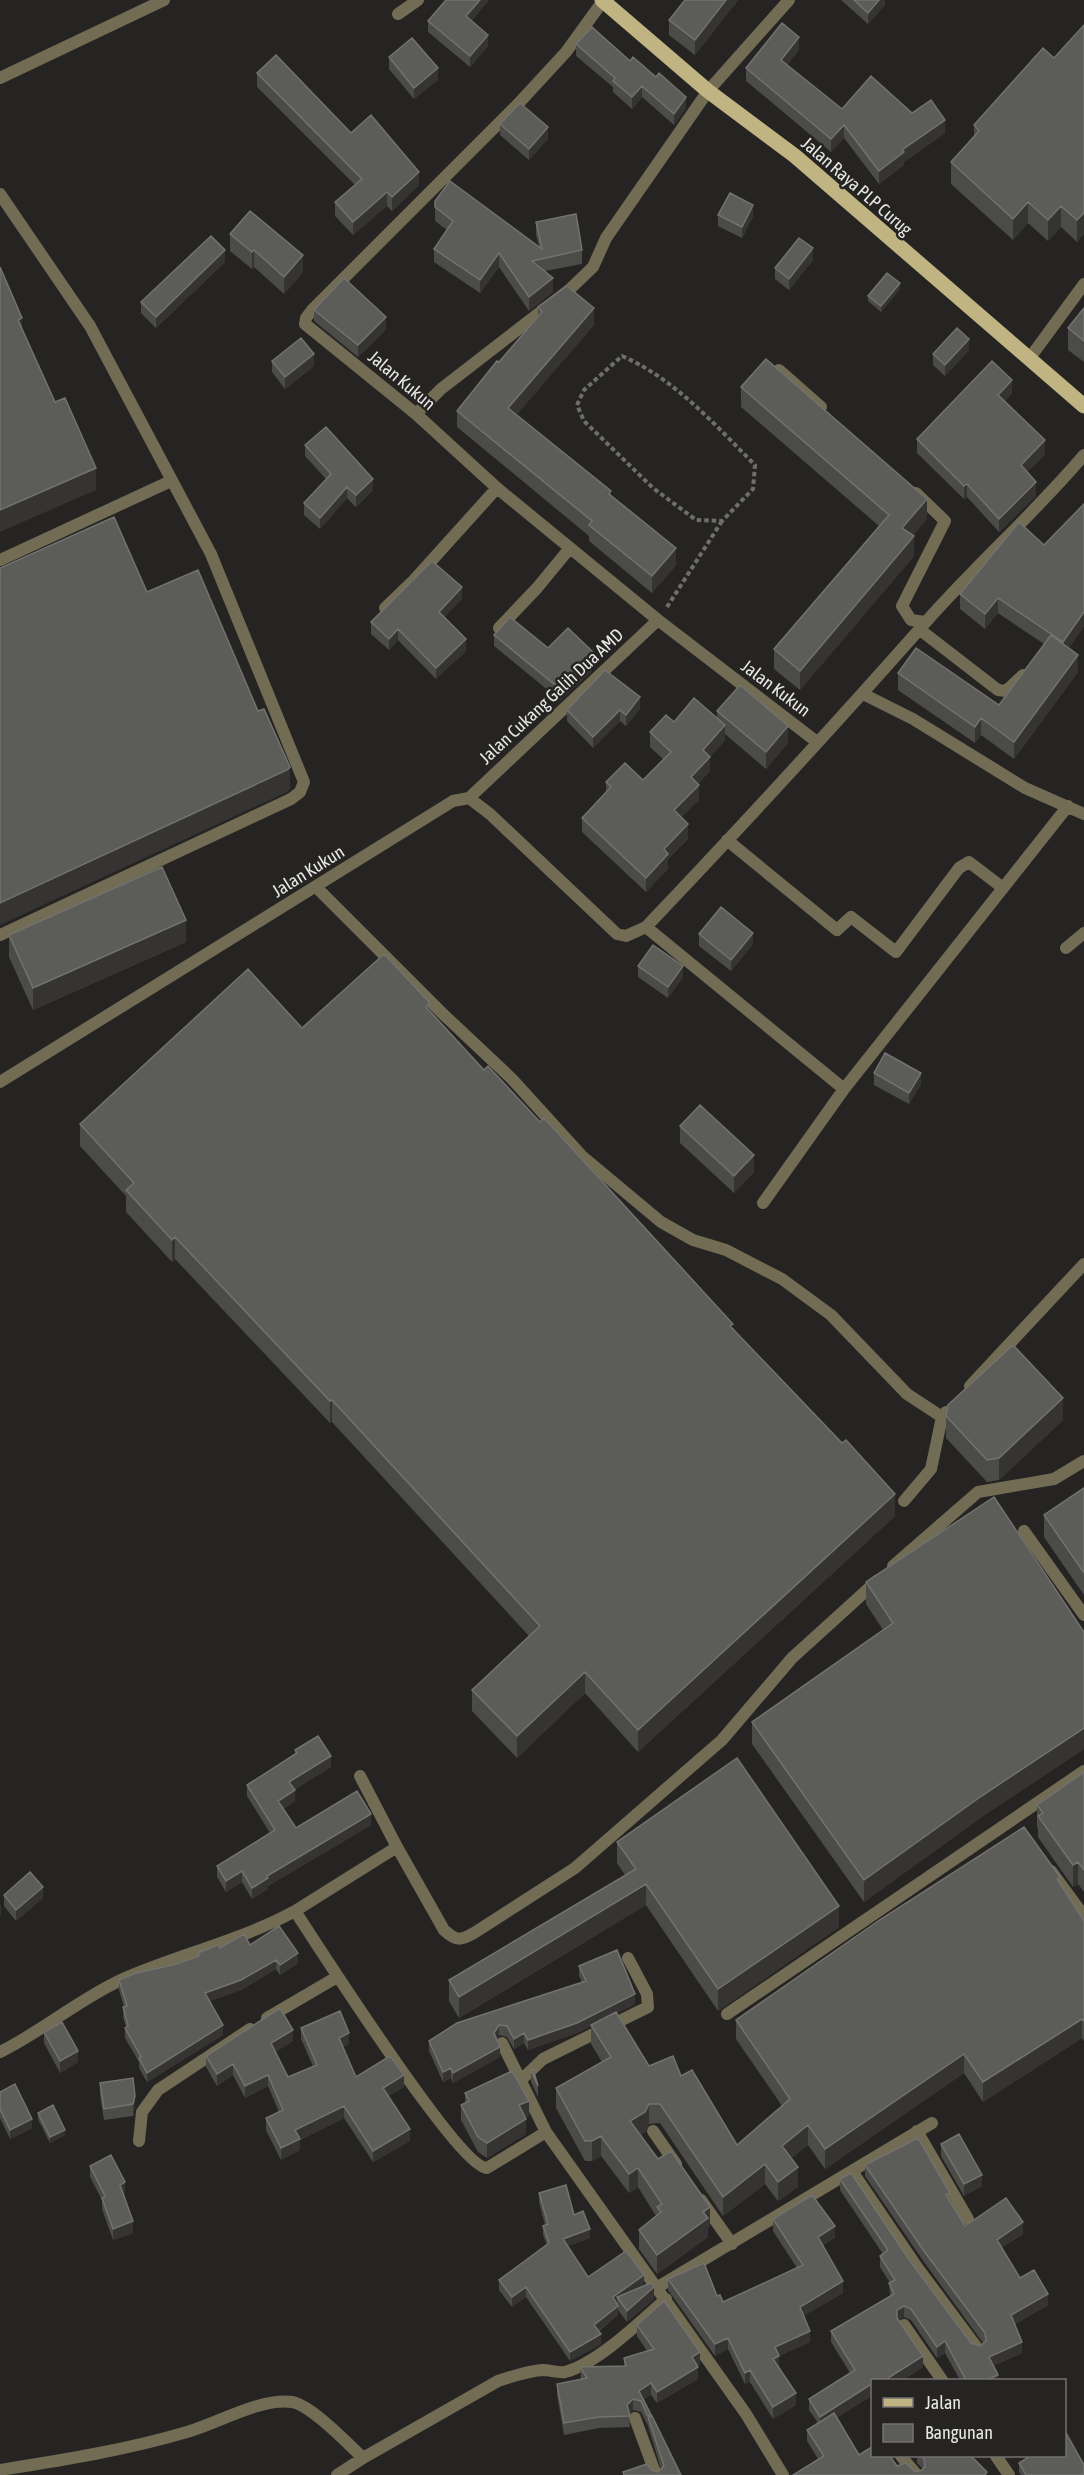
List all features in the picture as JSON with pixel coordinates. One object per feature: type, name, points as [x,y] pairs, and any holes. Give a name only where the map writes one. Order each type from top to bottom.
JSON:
[{"type":"main road","name":"Jalan Raya PLP Curug","points":[[602,0],[708,91],[795,156],[1084,406]]},
{"type":"street","points":[[0,78],[164,0]]},
{"type":"street","points":[[398,14],[418,0]]},
{"type":"street","name":"Jalan Kukun","points":[[602,0],[566,52],[518,104],[306,318],[305,324],[416,414],[497,488],[658,620],[817,742]]},
{"type":"street","points":[[416,414],[441,388],[569,290],[593,267],[598,251],[612,229],[708,91],[789,0]]},
{"type":"street","points":[[0,194],[90,326],[211,554],[304,782],[300,792],[291,799],[0,935]]},
{"type":"street","points":[[1029,359],[1084,284]]},
{"type":"street","points":[[779,370],[831,416]]},
{"type":"street","name":"Jalan Kukun","points":[[646,927],[863,694],[922,626],[1052,492],[1084,455]]},
{"type":"street","points":[[0,560],[171,481]]},
{"type":"street","points":[[908,485],[945,521],[902,606],[911,620],[922,626],[998,690],[1006,691],[1013,687],[1032,665]]},
{"type":"street","points":[[385,608],[414,580],[497,488]]},
{"type":"street","points":[[499,628],[537,588],[570,548]]},
{"type":"street","name":"Jalan Cukang Galih Dua AMD","points":[[469,798],[658,620]]},
{"type":"street","points":[[863,694],[913,719],[1025,788],[1084,814]]},
{"type":"street","points":[[469,798],[617,934],[626,936],[646,927],[844,1089]]},
{"type":"street","name":"Jalan Kukun","points":[[0,1082],[435,811],[453,801],[469,798]]},
{"type":"street","points":[[763,1203],[844,1089],[1068,806]]},
{"type":"street","points":[[727,840],[837,930],[851,917],[896,952],[959,868],[969,862],[1003,888]]},
{"type":"street","points":[[316,887],[443,1014],[512,1079],[582,1156],[661,1222],[693,1240],[726,1250],[783,1279],[831,1315],[907,1394],[942,1417]]},
{"type":"street","points":[[1066,948],[1084,933]]},
{"type":"street","points":[[904,1501],[931,1469],[942,1417],[1084,1264]]},
{"type":"street","points":[[360,1776],[444,1930],[454,1940],[461,1940],[474,1934],[575,1868],[722,1740],[751,1708],[774,1677],[821,1628],[978,1492],[1053,1479],[1084,1461]]},
{"type":"street","points":[[1024,1531],[1084,1616]]},
{"type":"street","points":[[727,2014],[1017,1823],[1084,1771]]},
{"type":"street","points":[[0,2052],[96,1992],[125,1978],[262,1929],[397,1847]]},
{"type":"street","points":[[1046,1863],[1084,1916]]},
{"type":"street","points":[[295,1911],[337,1977],[444,2127],[477,2165],[487,2168],[546,2132]]},
{"type":"street","points":[[519,2082],[543,2059],[648,2007],[647,1994],[628,1958]]},
{"type":"street","points":[[139,2141],[142,2112],[158,2091],[235,2037],[337,1977]]},
{"type":"street","points":[[502,2043],[519,2082],[546,2132],[746,2414],[783,2475]]},
{"type":"street","points":[[658,2287],[932,2122]]},
{"type":"street","points":[[653,2131],[732,2244]]},
{"type":"street","points":[[917,2131],[968,2219]]},
{"type":"street","points":[[852,2171],[917,2267],[978,2349]]},
{"type":"street","points":[[337,2475],[498,2381],[521,2373],[545,2370],[564,2372],[581,2365],[610,2346],[666,2299]]},
{"type":"street","points":[[904,2325],[941,2379]]},
{"type":"street","points":[[0,2470],[115,2450],[187,2432],[270,2403],[294,2402],[316,2417],[363,2458]]},
{"type":"street","points":[[634,2418],[656,2475]]},
{"type":"street","points":[[902,2457],[917,2475]]},
{"type":"street","points":[[997,2457],[1009,2475]]},
{"type":"path","points":[[658,620],[722,521],[753,489],[755,465],[692,401],[645,366],[622,356],[584,390],[577,405],[584,421],[653,488],[696,520],[722,521]]},
{"type":"building","points":[[446,0],[480,0],[466,16],[488,35],[470,56],[428,21]]},
{"type":"building","points":[[685,0],[726,0],[695,40],[669,20]]},
{"type":"building","points":[[854,0],[879,0],[868,13]]},
{"type":"building","points":[[782,23],[799,37],[781,60],[842,109],[871,76],[912,113],[931,100],[945,120],[902,150],[904,152],[879,171],[844,125],[831,139],[746,68]]},
{"type":"building","points":[[1084,25],[1084,213],[1077,220],[1061,206],[1048,220],[1028,202],[1013,219],[951,162],[979,131],[974,125],[1043,48],[1054,58]]},
{"type":"building","points":[[592,27],[630,61],[633,57],[656,77],[659,73],[686,97],[674,114],[642,86],[632,97],[613,81],[615,78],[576,44]]},
{"type":"building","points":[[412,38],[438,68],[414,88],[389,57]]},
{"type":"building","points":[[276,55],[351,133],[371,115],[419,172],[392,197],[387,192],[353,222],[335,202],[362,179],[257,73]]},
{"type":"building","points":[[520,103],[548,127],[529,149],[500,124]]},
{"type":"building","points":[[450,181],[542,249],[536,222],[576,214],[582,250],[532,261],[553,278],[529,297],[499,253],[480,280],[434,249],[453,221],[435,207],[435,201]]},
{"type":"building","points":[[730,193],[753,205],[742,227],[718,215]]},
{"type":"building","points":[[250,211],[303,255],[284,277],[254,250],[252,252],[230,234]]},
{"type":"building","points":[[211,236],[225,250],[156,317],[141,302]]},
{"type":"building","points":[[799,238],[813,248],[789,279],[775,268]]},
{"type":"building","points":[[0,267],[22,318],[18,320],[55,402],[65,398],[96,468],[0,510]]},
{"type":"building","points":[[887,273],[900,283],[881,306],[868,296]]},
{"type":"building","points":[[344,278],[386,317],[358,345],[314,310]]},
{"type":"building","points":[[567,286],[594,308],[508,408],[611,491],[609,494],[676,548],[652,576],[589,525],[592,521],[457,411],[497,361],[499,362],[542,312],[538,307]]},
{"type":"building","points":[[1084,308],[1084,341],[1068,328]]},
{"type":"building","points":[[957,328],[969,339],[945,365],[933,354]]},
{"type":"building","points":[[301,338],[314,354],[285,377],[272,361]]},
{"type":"building","points":[[766,359],[927,499],[902,528],[914,536],[800,671],[774,649],[889,515],[741,387]]},
{"type":"building","points":[[992,361],[1012,380],[998,395],[1045,440],[1021,465],[1036,482],[999,519],[967,484],[964,486],[917,439]]},
{"type":"building","points":[[326,427],[373,479],[356,495],[347,487],[320,518],[304,503],[331,474],[305,445]]},
{"type":"building","points":[[1084,504],[1084,612],[1063,642],[998,598],[985,614],[960,594],[1019,522],[1044,545]]},
{"type":"building","points":[[114,517],[147,592],[198,570],[258,711],[264,709],[290,767],[0,903],[0,568]]},
{"type":"building","points":[[432,561],[462,587],[439,612],[466,639],[436,668],[398,629],[389,639],[371,622]]},
{"type":"building","points":[[510,617],[548,648],[568,628],[594,653],[589,658],[592,660],[560,689],[494,635]]},
{"type":"building","points":[[1051,635],[1078,655],[1014,742],[981,718],[975,727],[898,673],[916,648],[999,705]]},
{"type":"building","points":[[605,670],[640,697],[626,715],[620,710],[593,737],[567,710]]},
{"type":"building","points":[[740,685],[788,726],[766,752],[717,711]]},
{"type":"building","points":[[694,698],[725,725],[703,750],[710,757],[691,777],[699,785],[674,810],[688,824],[664,849],[668,854],[646,878],[582,818],[611,787],[606,782],[625,763],[643,780],[671,752],[650,732],[666,715],[674,722]]},
{"type":"building","points":[[162,867],[186,920],[33,988],[9,935]]},
{"type":"building","points":[[721,907],[753,933],[731,960],[699,934]]},
{"type":"building","points":[[653,945],[683,966],[668,987],[638,966]]},
{"type":"building","points":[[384,954],[430,1003],[426,1007],[484,1070],[488,1066],[540,1122],[544,1118],[733,1324],[730,1326],[842,1443],[846,1440],[895,1494],[638,1730],[585,1672],[517,1736],[472,1690],[540,1626],[332,1400],[330,1401],[175,1237],[172,1240],[126,1190],[134,1183],[80,1124],[248,969],[302,1028]]},
{"type":"building","points":[[885,1053],[921,1073],[909,1093],[874,1073]]},
{"type":"building","points":[[700,1105],[754,1155],[734,1176],[680,1126]]},
{"type":"building","points":[[1013,1345],[1063,1398],[999,1458],[987,1460],[946,1416],[948,1405]]},
{"type":"building","points":[[1084,1488],[1084,1573],[1044,1515]]},
{"type":"building","points":[[994,1497],[1084,1632],[1084,1728],[983,1795],[864,1880],[752,1722],[893,1623],[866,1582]]},
{"type":"building","points":[[318,1736],[331,1756],[289,1782],[295,1790],[278,1801],[296,1828],[357,1791],[371,1814],[267,1876],[268,1878],[252,1888],[242,1871],[226,1881],[217,1866],[275,1830],[247,1785],[297,1753],[295,1750]]},
{"type":"building","points":[[737,1758],[839,1906],[718,1989],[646,1884],[459,1997],[449,1980],[636,1869],[617,1842]]},
{"type":"building","points":[[1084,1772],[1084,1870],[1078,1862],[1073,1865],[1038,1816],[1043,1813],[1037,1805]]},
{"type":"building","points":[[1024,1827],[1060,1877],[1057,1879],[1084,1921],[1084,2021],[1082,2019],[983,2082],[964,2054],[825,2149],[808,2125],[782,2146],[798,2167],[778,2182],[765,2164],[723,2197],[660,2104],[649,2104],[645,2112],[630,2121],[658,2159],[671,2151],[710,2207],[703,2212],[708,2218],[657,2255],[639,2230],[661,2212],[657,2207],[662,2204],[638,2168],[629,2174],[601,2136],[592,2141],[585,2141],[556,2088],[611,2057],[591,2025],[616,2012],[649,2066],[673,2056],[681,2076],[692,2070],[737,2145],[790,2099],[736,2020],[878,1921]]},
{"type":"building","points":[[30,1872],[43,1887],[16,1910],[4,1895]]},
{"type":"building","points":[[279,1926],[298,1953],[280,1965],[276,1960],[241,1980],[205,1993],[223,2025],[147,2073],[125,2028],[128,2026],[123,2007],[127,2006],[119,1980],[136,1973],[173,1965],[199,1956],[198,1953],[218,1945],[220,1948],[244,1934],[250,1945]]},
{"type":"building","points":[[617,1950],[635,1994],[577,2023],[528,2040],[524,2033],[514,2039],[507,2026],[499,2025],[494,2033],[500,2047],[453,2073],[451,2068],[443,2072],[429,2041],[457,2023],[586,1981],[579,1966]]},
{"type":"building","points":[[280,2008],[293,2030],[271,2043],[288,2077],[317,2065],[301,2028],[340,2011],[349,2033],[339,2038],[356,2077],[390,2056],[404,2075],[383,2088],[410,2129],[373,2151],[344,2106],[295,2130],[300,2139],[281,2148],[266,2118],[283,2110],[268,2075],[245,2086],[233,2064],[217,2074],[206,2056]]},
{"type":"building","points":[[62,2022],[78,2051],[60,2061],[44,2032]]},
{"type":"building","points":[[512,2071],[529,2101],[519,2105],[526,2119],[487,2143],[478,2137],[461,2105],[469,2101],[465,2093]]},
{"type":"building","points":[[133,2078],[135,2096],[133,2104],[104,2109],[100,2083]]},
{"type":"building","points":[[15,2084],[32,2119],[10,2130],[0,2109],[0,2092]]},
{"type":"building","points":[[53,2105],[65,2130],[50,2137],[38,2113]]},
{"type":"building","points":[[959,2134],[982,2175],[964,2184],[941,2144]]},
{"type":"building","points":[[918,2138],[950,2193],[946,2195],[965,2226],[1006,2198],[1023,2222],[997,2240],[1020,2278],[1034,2270],[1048,2294],[1011,2315],[1022,2342],[989,2357],[998,2375],[989,2379],[965,2379],[945,2341],[937,2347],[911,2309],[904,2306],[897,2310],[897,2318],[923,2356],[887,2379],[871,2379],[871,2384],[820,2417],[809,2399],[855,2370],[831,2331],[894,2294],[889,2283],[895,2280],[880,2256],[888,2250],[840,2179],[851,2173],[910,2261],[971,2343],[980,2346],[986,2341],[985,2333],[924,2251],[865,2165]]},
{"type":"building","points":[[111,2155],[125,2182],[120,2185],[133,2221],[113,2229],[102,2198],[105,2196],[90,2166]]},
{"type":"building","points":[[566,2185],[574,2215],[583,2211],[590,2229],[563,2239],[588,2277],[626,2251],[644,2275],[613,2297],[618,2306],[594,2325],[601,2334],[570,2352],[526,2287],[512,2297],[499,2280],[549,2243],[543,2226],[548,2224],[539,2193]]},
{"type":"building","points":[[812,2195],[835,2226],[818,2237],[843,2281],[800,2307],[810,2331],[775,2347],[779,2356],[773,2359],[796,2393],[773,2407],[750,2370],[745,2373],[728,2338],[715,2344],[668,2279],[704,2263],[717,2296],[720,2295],[723,2302],[803,2265],[773,2219]]},
{"type":"building","points":[[651,2283],[654,2287],[627,2311],[617,2297]]},
{"type":"building","points":[[664,2301],[700,2352],[692,2357],[698,2367],[657,2392],[651,2383],[639,2391],[651,2415],[647,2415],[641,2401],[633,2399],[627,2405],[630,2416],[599,2417],[564,2423],[557,2384],[587,2378],[580,2367],[626,2366],[624,2358],[654,2349],[637,2325]]},
{"type":"building","points":[[834,2413],[859,2455],[871,2447],[871,2457],[891,2457],[897,2466],[906,2463],[915,2472],[922,2470],[925,2466],[922,2457],[972,2457],[987,2472],[985,2475],[793,2475],[824,2456],[807,2430]]},
{"type":"building","points":[[652,2416],[681,2475],[624,2475],[623,2472],[647,2464],[651,2470],[658,2472],[664,2466],[648,2417]]},
{"type":"building","points":[[1066,2433],[1084,2465],[1084,2475],[1026,2475],[1019,2463],[1028,2457],[1066,2457]]}]
